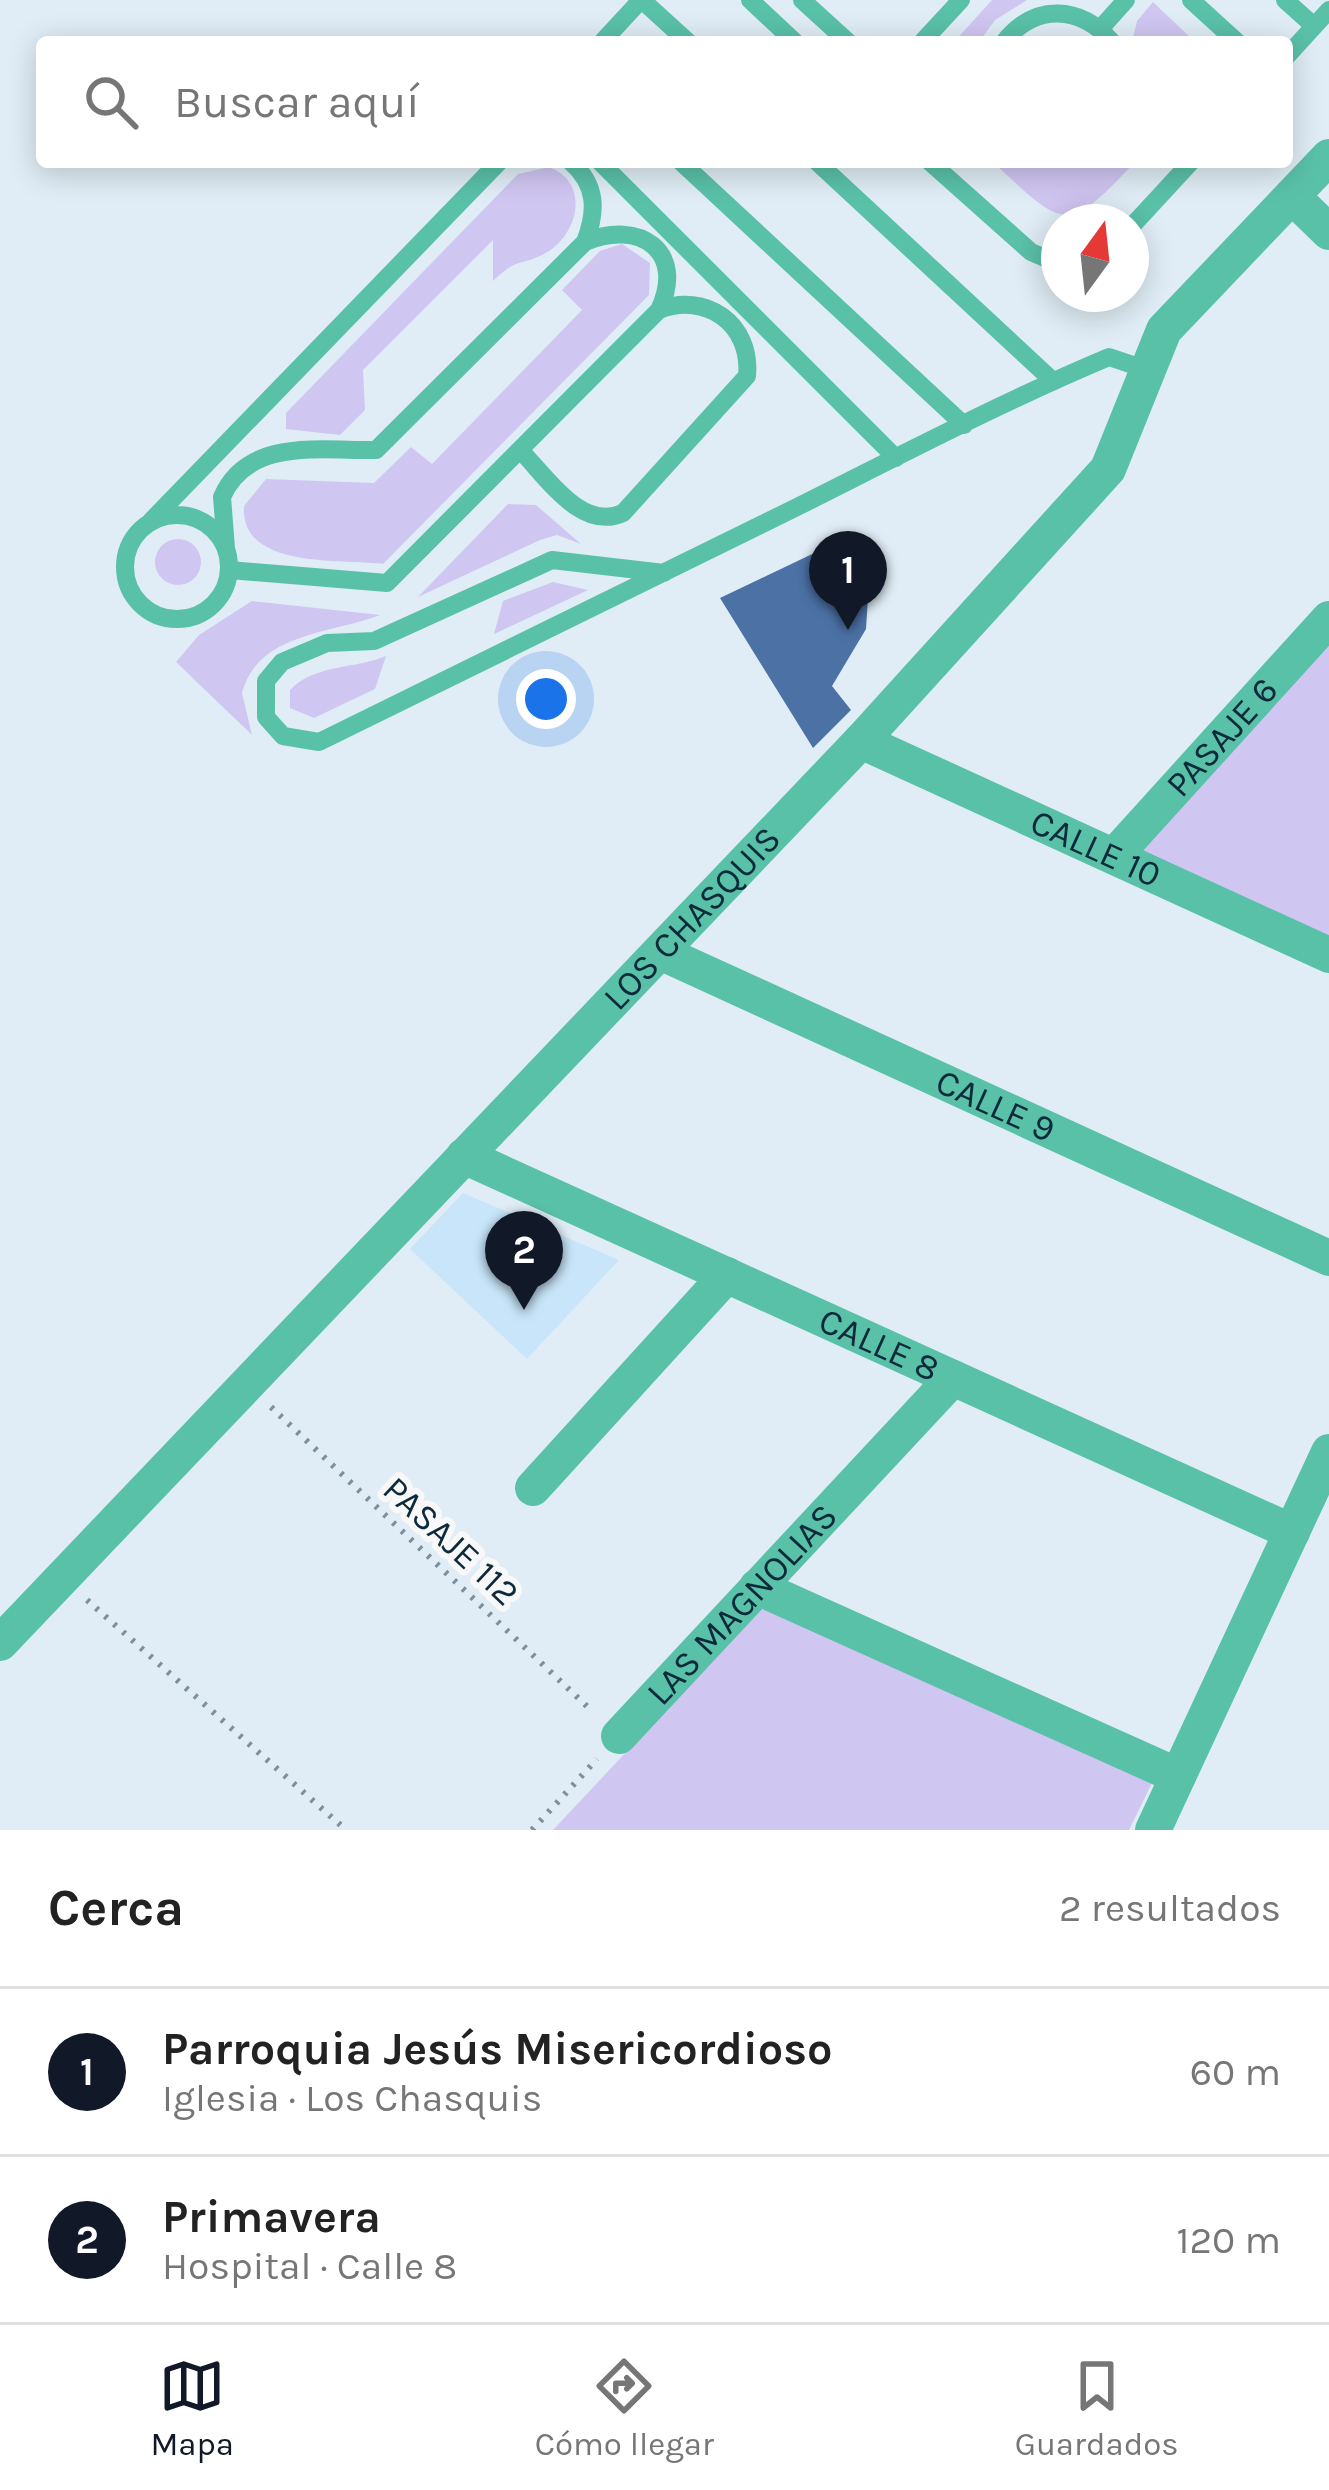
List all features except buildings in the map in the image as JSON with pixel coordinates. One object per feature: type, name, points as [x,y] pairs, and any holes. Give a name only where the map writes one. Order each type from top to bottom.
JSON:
[{"type":"street","name":"LOS CHASQUIS","points":[[0,1643],[861,741],[1108,469],[1165,330],[1329,157]]},
{"type":"street","points":[[1292,196],[1329,232]]},
{"type":"street","name":"PASAJE 6","points":[[1115,855],[1329,619]]},
{"type":"street","name":"CALLE 10","points":[[861,741],[1329,955]]},
{"type":"street","name":"CALLE 9","points":[[660,952],[1329,1258]]},
{"type":"street","name":"CALLE 8","points":[[464,1156],[1292,1532]]},
{"type":"street","points":[[533,1488],[727,1275]]},
{"type":"street","name":"LAS MAGNOLIAS","points":[[619,1736],[953,1378]]},
{"type":"street","points":[[1153,1830],[1329,1452]]},
{"type":"street","points":[[758,1587],[1178,1776]]},
{"type":"lane","points":[[608,36],[642,0],[681,36]]},
{"type":"lane","points":[[750,0],[789,36]]},
{"type":"lane","points":[[802,0],[841,36]]},
{"type":"lane","points":[[927,36],[961,0]]},
{"type":"lane","points":[[1009,36],[1016,27],[1049,13],[1084,18],[1106,35],[1126,0]]},
{"type":"lane","points":[[1191,0],[1230,36]]},
{"type":"lane","points":[[1285,0],[1314,26]]},
{"type":"lane","points":[[1293,49],[1329,10]]},
{"type":"lane","points":[[493,168],[132,538],[124,569],[135,600],[148,611],[163,618],[196,616],[221,596],[229,569],[219,512],[238,471],[279,452],[376,450],[585,242],[593,221],[592,194],[575,168]]},
{"type":"lane","points":[[606,168],[896,458]]},
{"type":"lane","points":[[687,168],[964,425]]},
{"type":"lane","points":[[823,168],[1053,381]]},
{"type":"lane","points":[[937,168],[1041,256]]},
{"type":"lane","points":[[1149,207],[1185,168]]},
{"type":"lane","points":[[229,569],[387,583],[658,310],[669,288],[668,272],[653,245],[618,232],[585,242]]},
{"type":"lane","points":[[658,310],[681,301],[726,318],[800,363]]},
{"type":"lane","points":[[520,450],[580,511],[602,519],[622,513],[748,376],[746,346],[726,318]]},
{"type":"lane","points":[[664,573],[552,560],[374,641],[327,643],[282,662],[266,681],[266,717],[283,736],[319,742],[664,573],[1053,381],[1109,357],[1148,370]]},
{"type":"lane","points":[[152,521],[190,516],[218,534],[226,548]]},
{"type":"path","name":"PASAJE 112","points":[[247,1384],[619,1736]]},
{"type":"path","points":[[62,1578],[346,1830]]},
{"type":"path","name":"LAS MAGNOLIAS","points":[[532,1830],[619,1736]]},
{"type":"shaded area","points":[[992,0],[1027,0],[995,20],[983,36],[959,36]]},
{"type":"shaded area","points":[[1153,2],[1189,36],[1133,36],[1137,21]]},
{"type":"shaded area","points":[[551,168],[571,185],[575,211],[554,247],[513,265],[493,281],[493,240],[363,370],[365,410],[340,435],[286,429],[286,413],[518,174]]},
{"type":"shaded area","points":[[1000,168],[1129,168],[1091,204],[1041,204]]},
{"type":"shaded area","points":[[622,244],[650,263],[649,295],[383,564],[295,557],[258,541],[247,526],[244,506],[266,479],[374,483],[411,447],[432,464],[582,310],[562,290],[600,251]]},
{"type":"shaded area","points":[[508,504],[536,505],[581,544],[557,535],[540,540],[418,597]]},
{"type":"shaded area","points":[[178,539],[194,546],[201,562],[194,578],[178,585],[162,578],[155,562],[162,546]]},
{"type":"shaded area","points":[[553,582],[588,590],[494,634],[503,601]]},
{"type":"shaded area","points":[[252,601],[380,615],[299,638],[264,658],[242,693],[252,735],[176,662],[199,635]]},
{"type":"shaded area","points":[[1329,637],[1329,938],[1130,847]]},
{"type":"shaded area","points":[[386,656],[375,689],[314,718],[290,708],[290,690],[311,676]]},
{"type":"shaded area","points":[[463,1193],[619,1260],[527,1359],[410,1249]]},
{"type":"shaded area","points":[[763,1606],[1152,1783],[1129,1830],[553,1830]]},
{"type":"place","name":"Parroquia Jesús Misericordioso","points":[[848,630]]},
{"type":"place","name":"Primavera","points":[[524,1310]]}]
